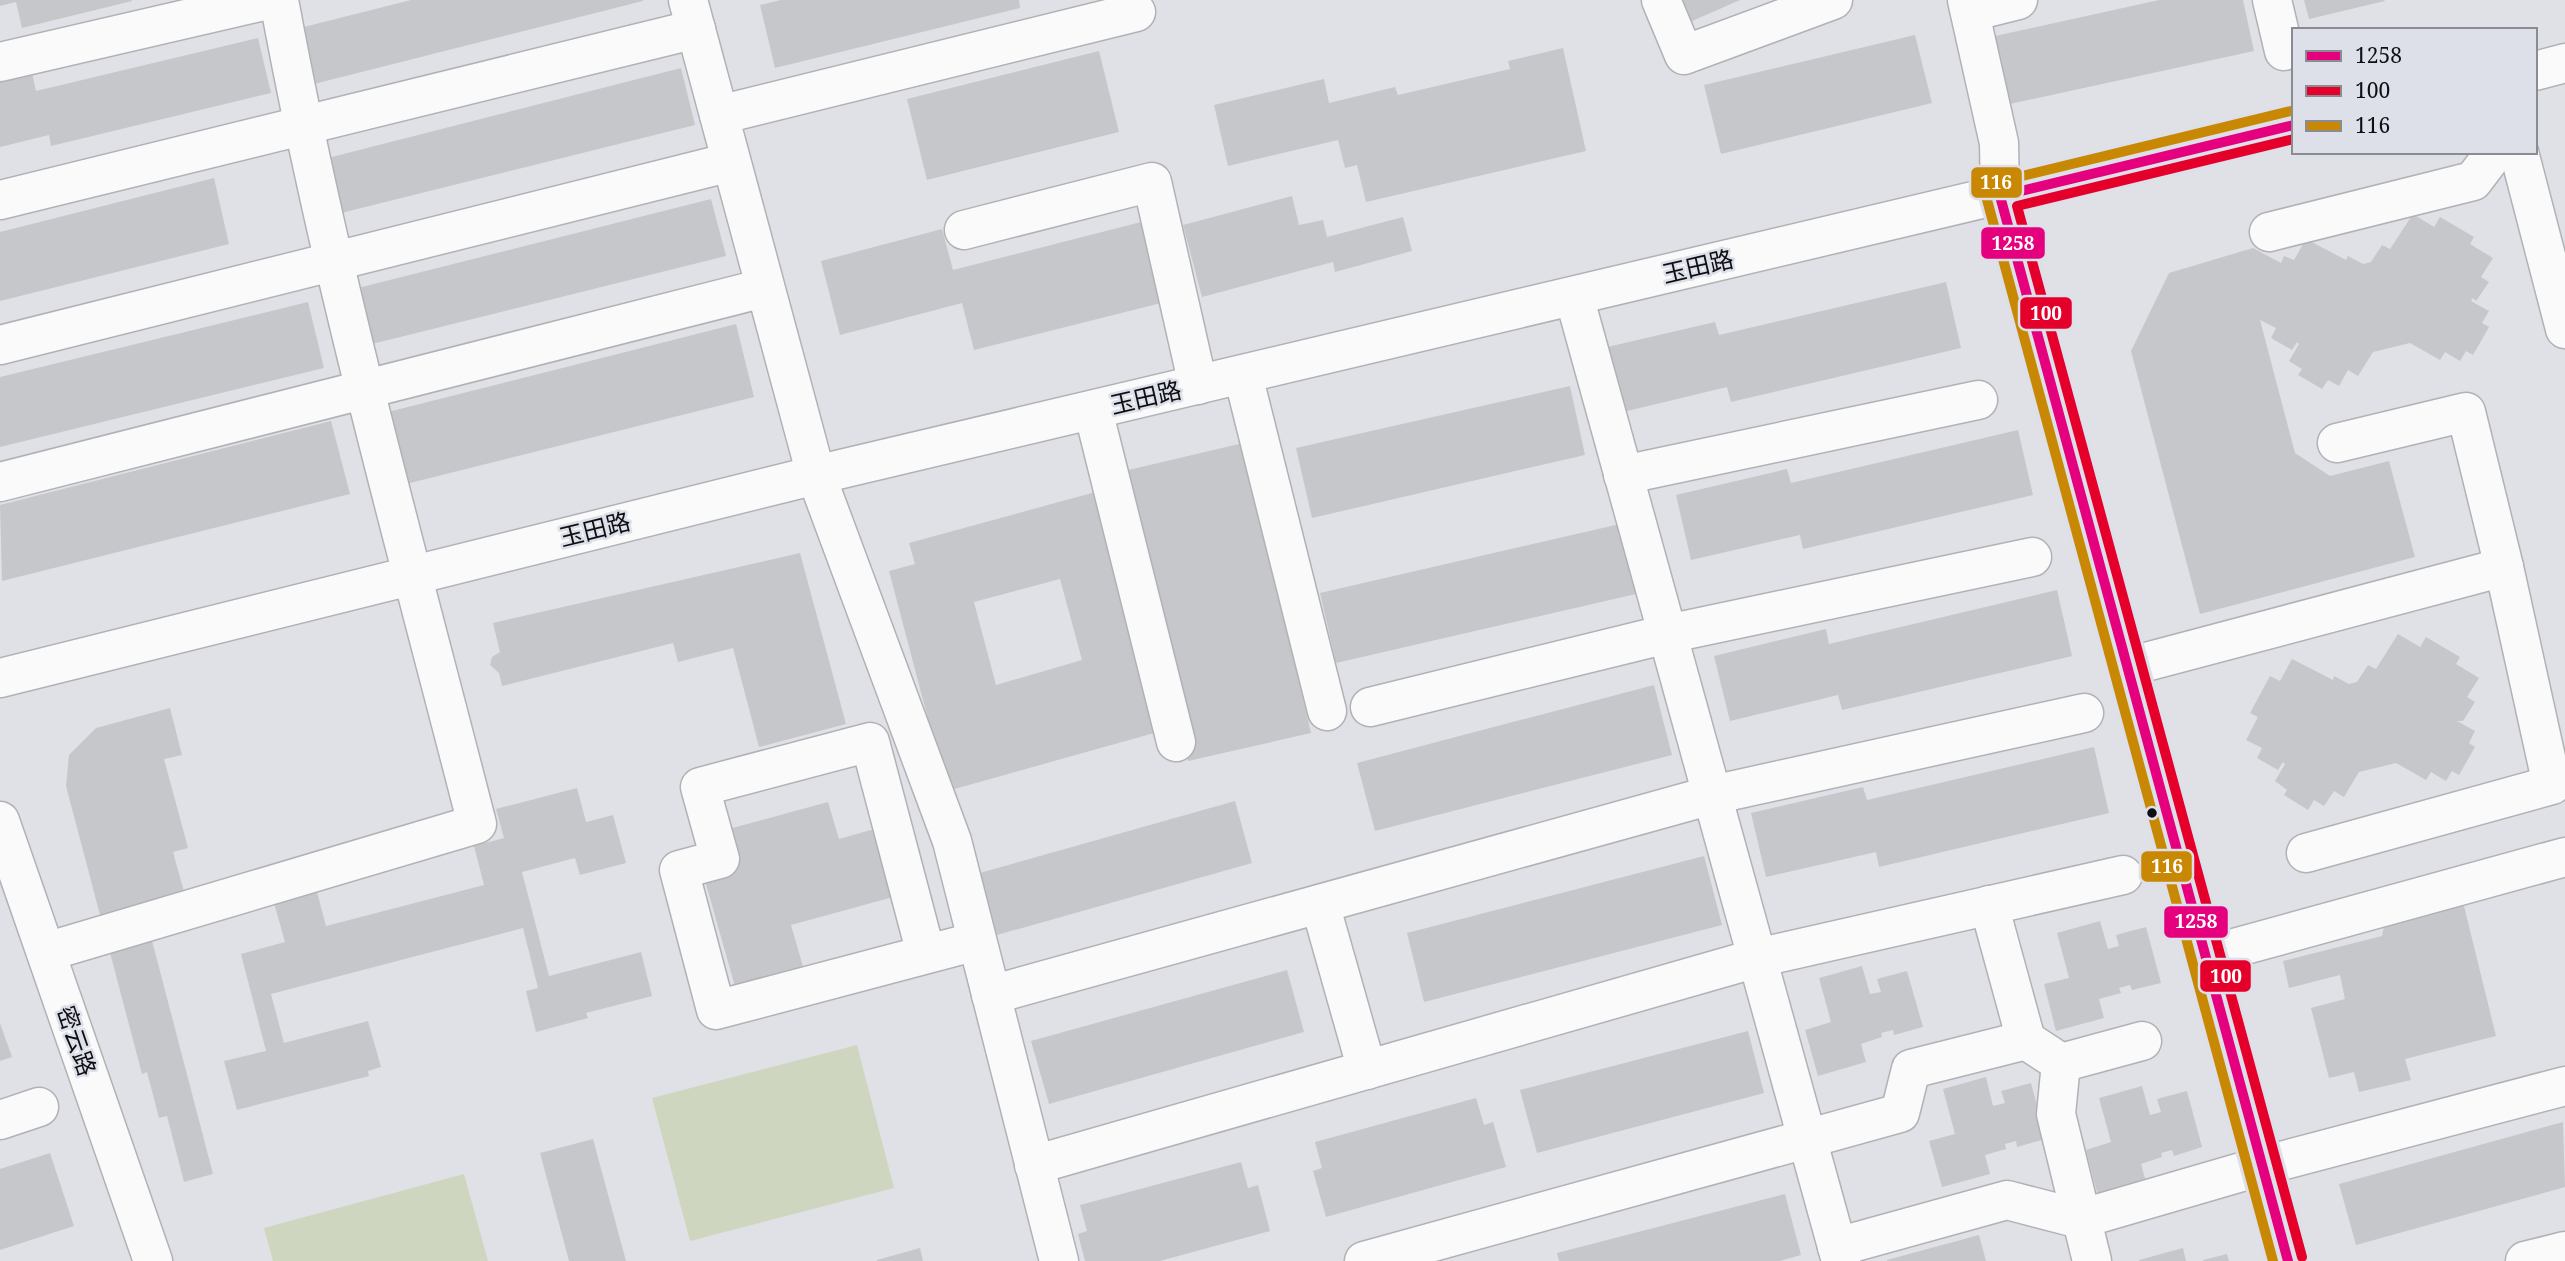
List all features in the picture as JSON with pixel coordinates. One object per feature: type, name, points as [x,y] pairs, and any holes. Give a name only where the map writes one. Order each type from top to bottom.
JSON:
[{"type":"street","points":[[0,62],[268,0]]},
{"type":"street","points":[[46,952],[477,824],[302,125],[279,0]]},
{"type":"street","points":[[1661,0],[1684,55],[1833,0]]},
{"type":"street","points":[[2018,0],[1968,6],[1999,143],[2000,196],[2288,1261]]},
{"type":"street","points":[[2272,0],[2284,51]]},
{"type":"street","points":[[719,115],[1136,12]]},
{"type":"street","points":[[0,200],[302,125],[692,15],[816,475],[952,841],[1059,1261]]},
{"type":"street","points":[[2537,70],[2565,63]]},
{"type":"street","name":"玉田路","points":[[0,678],[816,475],[2292,125]]},
{"type":"street","points":[[2269,232],[2473,181],[2494,154]]},
{"type":"street","points":[[2520,154],[2565,329]]},
{"type":"street","points":[[0,345],[731,162]]},
{"type":"street","points":[[964,230],[1152,182],[1198,385]]},
{"type":"street","points":[[0,482],[764,288]]},
{"type":"street","points":[[1573,296],[1809,1138],[1839,1254],[2007,1200],[2080,1219],[2262,1166],[2565,1086]]},
{"type":"street","points":[[1243,374],[1327,711]]},
{"type":"street","points":[[1623,475],[1978,400]]},
{"type":"street","points":[[1093,410],[1176,742]]},
{"type":"street","points":[[2306,853],[2552,786],[2504,567],[2466,412],[2337,443]]},
{"type":"street","points":[[1370,707],[1667,634],[2032,557]]},
{"type":"street","points":[[2127,667],[2504,567]]},
{"type":"street","points":[[991,995],[1712,795],[2084,713]]},
{"type":"street","points":[[926,954],[870,742],[700,787],[720,859],[679,870],[716,1010],[977,941]]},
{"type":"street","name":"密云路","points":[[0,821],[153,1261]]},
{"type":"street","points":[[2205,956],[2565,858]]},
{"type":"street","points":[[1034,1165],[1757,958],[2123,875]]},
{"type":"street","points":[[1320,904],[1367,1070]]},
{"type":"street","points":[[1989,905],[2026,1040],[2061,1063],[2142,1041]]},
{"type":"street","points":[[1364,1261],[1900,1113],[1911,1069],[2026,1040]]},
{"type":"street","points":[[2061,1063],[2056,1114],[2092,1261]]},
{"type":"street","points":[[0,1120],[39,1107]]},
{"type":"street","points":[[2525,1261],[2565,1251]]},
{"type":"green space","points":[[857,1045],[894,1188],[690,1241],[652,1098]]},
{"type":"green space","points":[[464,1174],[488,1261],[273,1261],[264,1228]]},
{"type":"building","points":[[0,0],[132,1],[22,28],[16,2],[0,6]]},
{"type":"building","points":[[411,0],[643,1],[310,85],[296,29]]},
{"type":"building","points":[[781,0],[1019,0],[1020,8],[775,68],[760,5]]},
{"type":"building","points":[[1672,0],[1740,0],[1683,25]]},
{"type":"building","points":[[2159,0],[2243,0],[2254,51],[2010,104],[1995,36]]},
{"type":"building","points":[[2304,0],[2384,0],[2385,1],[2309,19]]},
{"type":"building","points":[[1915,35],[1932,103],[1721,154],[1704,85]]},
{"type":"building","points":[[258,38],[271,93],[51,146],[49,135],[0,147],[0,80],[32,73],[36,91]]},
{"type":"building","points":[[1563,48],[1586,151],[1366,202],[1357,165],[1345,168],[1338,140],[1228,166],[1214,105],[1324,79],[1329,103],[1395,87],[1398,95],[1510,69],[1508,61]]},
{"type":"building","points":[[1099,51],[1119,132],[927,180],[907,99]]},
{"type":"building","points":[[681,68],[695,125],[341,213],[328,158]]},
{"type":"building","points":[[214,178],[229,244],[0,301],[0,232]]},
{"type":"building","points":[[1292,196],[1299,225],[1323,220],[1327,237],[1403,217],[1412,251],[1335,272],[1333,262],[1202,297],[1183,225]]},
{"type":"building","points":[[711,199],[726,256],[372,344],[358,288]]},
{"type":"building","points":[[2413,214],[2434,227],[2440,217],[2474,237],[2470,244],[2493,258],[2481,277],[2489,282],[2476,301],[2473,298],[2471,301],[2489,311],[2482,323],[2489,327],[2473,355],[2466,351],[2460,361],[2445,352],[2440,360],[2410,343],[2373,352],[2358,376],[2348,370],[2339,386],[2328,380],[2322,389],[2298,375],[2302,369],[2289,361],[2299,344],[2297,342],[2292,350],[2271,338],[2276,328],[2260,320],[2295,453],[2330,476],[2389,461],[2415,557],[2200,614],[2131,351],[2169,273],[2253,248],[2281,263],[2284,256],[2294,260],[2306,239],[2346,260],[2348,256],[2363,264],[2371,262],[2382,245],[2390,249]]},
{"type":"building","points":[[1145,221],[1165,302],[974,350],[962,303],[840,335],[821,261],[942,229],[953,270]]},
{"type":"building","points":[[1946,282],[1961,348],[1731,402],[1727,387],[1619,413],[1603,348],[1715,322],[1719,335]]},
{"type":"building","points":[[308,302],[324,368],[0,447],[0,377]]},
{"type":"building","points":[[736,324],[754,397],[406,484],[388,412]]},
{"type":"building","points":[[1570,386],[1585,455],[1312,518],[1296,448]]},
{"type":"building","points":[[331,421],[350,494],[2,581],[0,505]]},
{"type":"building","points":[[2018,430],[2033,495],[1803,549],[1800,535],[1691,560],[1676,495],[1787,469],[1791,483]]},
{"type":"building","points":[[1243,443],[1311,733],[1188,761],[1120,472]]},
{"type":"building","points":[[1099,491],[1165,730],[947,791],[889,571],[915,564],[909,543]],"holes":[[[1060,579],[1082,660],[996,685],[974,602]]]},
{"type":"building","points":[[1620,524],[1636,594],[1336,663],[1320,593]]},
{"type":"building","points":[[800,553],[846,724],[759,747],[733,648],[678,662],[673,643],[502,686],[499,673],[490,665],[492,657],[500,652],[493,623]]},
{"type":"building","points":[[2057,590],[2072,656],[1842,710],[1838,695],[1730,721],[1714,656],[1826,629],[1829,644]]},
{"type":"building","points":[[2398,634],[2420,647],[2426,637],[2460,657],[2456,664],[2479,678],[2467,697],[2475,702],[2463,721],[2457,721],[2475,731],[2469,743],[2475,747],[2459,775],[2452,771],[2446,781],[2431,772],[2426,780],[2396,763],[2359,772],[2344,797],[2334,791],[2324,806],[2314,800],[2308,810],[2284,795],[2287,790],[2275,781],[2285,764],[2283,762],[2278,770],[2257,758],[2262,748],[2246,740],[2258,717],[2250,713],[2270,676],[2280,681],[2292,659],[2333,680],[2334,676],[2349,684],[2357,682],[2368,665],[2376,669]]},
{"type":"building","points":[[1654,685],[1672,755],[1375,831],[1357,763]]},
{"type":"building","points":[[170,708],[182,755],[164,759],[188,848],[173,852],[186,899],[144,910],[213,1174],[184,1182],[167,1116],[159,1118],[147,1072],[142,1074],[66,786],[69,755],[96,728]]},
{"type":"building","points":[[2094,747],[2109,813],[1879,867],[1876,852],[1766,877],[1751,813],[1863,787],[1867,800]]},
{"type":"building","points":[[577,788],[586,822],[613,815],[626,863],[580,875],[575,858],[522,872],[549,976],[641,952],[652,996],[586,1013],[588,1018],[536,1032],[526,991],[538,988],[523,928],[271,994],[284,1043],[368,1021],[381,1067],[368,1071],[369,1076],[237,1110],[224,1061],[266,1051],[241,954],[285,942],[274,903],[317,892],[326,926],[484,885],[474,846],[504,838],[496,809]]},
{"type":"building","points":[[1235,801],[1252,863],[997,935],[980,873]]},
{"type":"building","points":[[828,802],[839,839],[878,828],[897,896],[791,925],[806,977],[738,997],[704,877],[725,830]]},
{"type":"building","points":[[1704,856],[1722,925],[1424,1002],[1407,933]]},
{"type":"building","points":[[2463,902],[2496,1036],[2405,1059],[2411,1080],[2359,1092],[2354,1072],[2329,1078],[2311,1008],[2345,999],[2340,975],[2289,988],[2283,961],[2382,936],[2385,922]]},
{"type":"building","points":[[2100,921],[2108,949],[2119,946],[2116,935],[2146,927],[2161,983],[2132,990],[2130,985],[2119,988],[2121,993],[2099,999],[2104,1018],[2056,1031],[2044,984],[2069,978],[2057,933]]},
{"type":"building","points":[[1862,966],[1870,994],[1881,992],[1877,979],[1907,971],[1923,1027],[1894,1035],[1893,1030],[1881,1033],[1882,1037],[1861,1044],[1866,1062],[1818,1076],[1805,1030],[1831,1022],[1819,978]]},
{"type":"building","points":[[1287,970],[1304,1032],[1049,1104],[1031,1041]]},
{"type":"building","points":[[0,1023],[12,1057],[0,1061]]},
{"type":"building","points":[[1748,1031],[1764,1093],[1537,1153],[1520,1090]]},
{"type":"building","points":[[1986,1077],[1993,1106],[2005,1103],[2001,1091],[2031,1083],[2046,1139],[2017,1147],[2016,1141],[2005,1144],[2006,1149],[1985,1155],[1990,1174],[1942,1187],[1929,1141],[1955,1134],[1943,1089]]},
{"type":"building","points":[[2142,1086],[2150,1115],[2161,1112],[2157,1099],[2187,1091],[2202,1147],[2174,1156],[2172,1150],[2161,1153],[2162,1157],[2141,1164],[2146,1182],[2098,1196],[2086,1150],[2111,1142],[2099,1098]]},
{"type":"building","points":[[1476,1098],[1484,1125],[1493,1122],[1506,1167],[1326,1217],[1313,1171],[1322,1168],[1315,1142]]},
{"type":"building","points":[[2563,1122],[2565,1187],[2356,1245],[2339,1184]]},
{"type":"building","points":[[593,1139],[626,1261],[569,1261],[540,1153]]},
{"type":"building","points":[[50,1153],[74,1226],[0,1250],[0,1169]]},
{"type":"building","points":[[1241,1162],[1248,1188],[1258,1185],[1270,1231],[1160,1261],[1085,1261],[1078,1234],[1087,1231],[1080,1205]]},
{"type":"building","points":[[1785,1194],[1801,1255],[1780,1261],[1559,1261],[1557,1253]]},
{"type":"building","points":[[1979,1235],[1986,1261],[1887,1261],[1887,1260]]},
{"type":"building","points":[[920,1248],[923,1261],[877,1261],[877,1260]]},
{"type":"building","points":[[2183,1248],[2186,1261],[2139,1261],[2139,1260]]},
{"type":"building","points":[[2227,1254],[2229,1261],[2203,1261],[2203,1260]]},
{"type":"transit line","name":"116","points":[[2273,1261],[1986,196],[1990,187],[1997,182],[2291,111]]},
{"type":"transit line","name":"1258","points":[[2288,1261],[2000,196],[2292,125]]},
{"type":"transit line","name":"100","points":[[2292,139],[2017,206],[2302,1257]]}]
